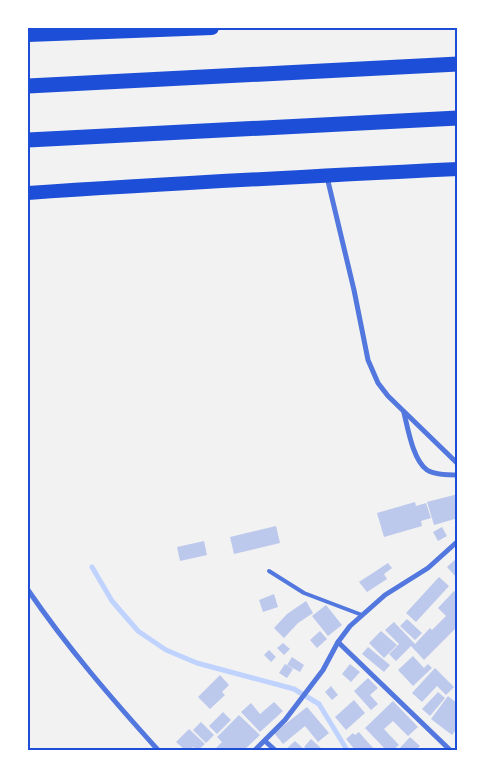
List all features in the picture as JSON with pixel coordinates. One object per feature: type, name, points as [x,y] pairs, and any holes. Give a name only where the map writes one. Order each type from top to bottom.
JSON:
[{"type":"highway","points":[[28,35],[212,28]]},
{"type":"highway","points":[[28,86],[458,64]]},
{"type":"highway","points":[[28,140],[458,118]]},
{"type":"highway","points":[[28,193],[191,182],[326,177],[458,169]]},
{"type":"street","points":[[326,177],[354,290],[368,360],[378,383],[404,413],[458,464]]},
{"type":"street","points":[[404,413],[409,435],[421,465],[428,471],[444,475],[458,475]]},
{"type":"street","points":[[255,750],[285,720],[323,670],[338,642],[350,626],[385,596],[428,568],[458,541]]},
{"type":"street","points":[[28,590],[73,652],[158,750]]},
{"type":"street","points":[[338,642],[450,750]]},
{"type":"street","points":[[265,741],[275,750]]},
{"type":"lane","points":[[269,571],[304,593],[362,615]]},
{"type":"building","points":[[458,494],[458,518],[434,525],[427,502]]},
{"type":"building","points":[[415,502],[416,506],[426,503],[431,518],[421,521],[422,526],[384,537],[377,513]]},
{"type":"building","points":[[276,526],[280,543],[234,554],[230,537]]},
{"type":"building","points":[[442,527],[447,536],[438,541],[433,532]]},
{"type":"building","points":[[204,541],[207,555],[180,561],[177,547]]},
{"type":"building","points":[[458,557],[458,574],[455,576],[447,567]]},
{"type":"building","points":[[388,563],[392,568],[384,574],[387,579],[367,592],[359,582]]},
{"type":"building","points":[[439,577],[449,586],[416,622],[406,613]]},
{"type":"building","points":[[454,591],[458,594],[458,626],[424,660],[411,646],[396,661],[389,654],[399,644],[385,630],[394,622],[415,644],[430,628],[432,630],[446,616],[438,608]]},
{"type":"building","points":[[274,594],[278,607],[263,612],[259,600]]},
{"type":"building","points":[[306,601],[313,613],[298,623],[284,638],[274,628],[287,614]]},
{"type":"building","points":[[326,605],[342,625],[328,636],[312,616]]},
{"type":"building","points":[[407,619],[422,633],[415,640],[400,626]]},
{"type":"building","points":[[320,631],[327,639],[317,648],[310,640]]},
{"type":"building","points":[[381,631],[397,645],[384,658],[369,643]]},
{"type":"building","points":[[283,643],[290,649],[284,655],[277,648]]},
{"type":"building","points":[[368,647],[390,665],[384,672],[362,654]]},
{"type":"building","points":[[269,650],[276,657],[271,662],[264,655]]},
{"type":"building","points":[[413,656],[424,668],[428,664],[432,668],[413,686],[398,670]]},
{"type":"building","points":[[292,657],[304,665],[300,672],[287,665]]},
{"type":"building","points":[[285,664],[293,669],[287,678],[279,673]]},
{"type":"building","points":[[350,664],[360,672],[351,682],[342,674]]},
{"type":"building","points":[[435,668],[454,687],[446,695],[437,686],[422,702],[412,693]]},
{"type":"building","points":[[220,675],[229,685],[222,692],[225,695],[210,709],[198,697]]},
{"type":"building","points":[[368,678],[378,688],[370,695],[378,704],[371,710],[354,691]]},
{"type":"building","points":[[331,686],[338,695],[332,700],[325,692]]},
{"type":"building","points":[[438,692],[445,698],[430,716],[422,709]]},
{"type":"building","points":[[448,696],[458,704],[458,727],[452,735],[431,719]]},
{"type":"building","points":[[354,700],[365,713],[346,730],[335,717]]},
{"type":"building","points":[[393,701],[418,727],[408,736],[393,721],[384,729],[399,745],[393,750],[386,750],[365,728]]},
{"type":"building","points":[[274,702],[283,711],[260,732],[241,712],[251,703],[260,714]]},
{"type":"building","points":[[307,707],[329,733],[318,742],[305,726],[283,744],[274,733]]},
{"type":"building","points":[[223,712],[231,720],[217,734],[209,726]]},
{"type":"building","points":[[239,715],[260,735],[244,750],[214,750],[222,742],[217,737]]},
{"type":"building","points":[[201,722],[214,735],[206,743],[193,730]]},
{"type":"building","points":[[189,729],[205,744],[198,750],[193,747],[185,750],[176,742]]},
{"type":"building","points":[[359,732],[375,750],[355,750],[346,739],[353,733],[355,735]]},
{"type":"building","points":[[410,737],[420,746],[416,750],[398,750]]},
{"type":"building","points":[[311,739],[323,750],[308,750],[304,747]]},
{"type":"building","points":[[295,741],[305,750],[285,750]]},
{"type":"waterway","points":[[92,567],[112,601],[138,631],[166,650],[197,663],[294,689],[319,704],[347,750]]}]
